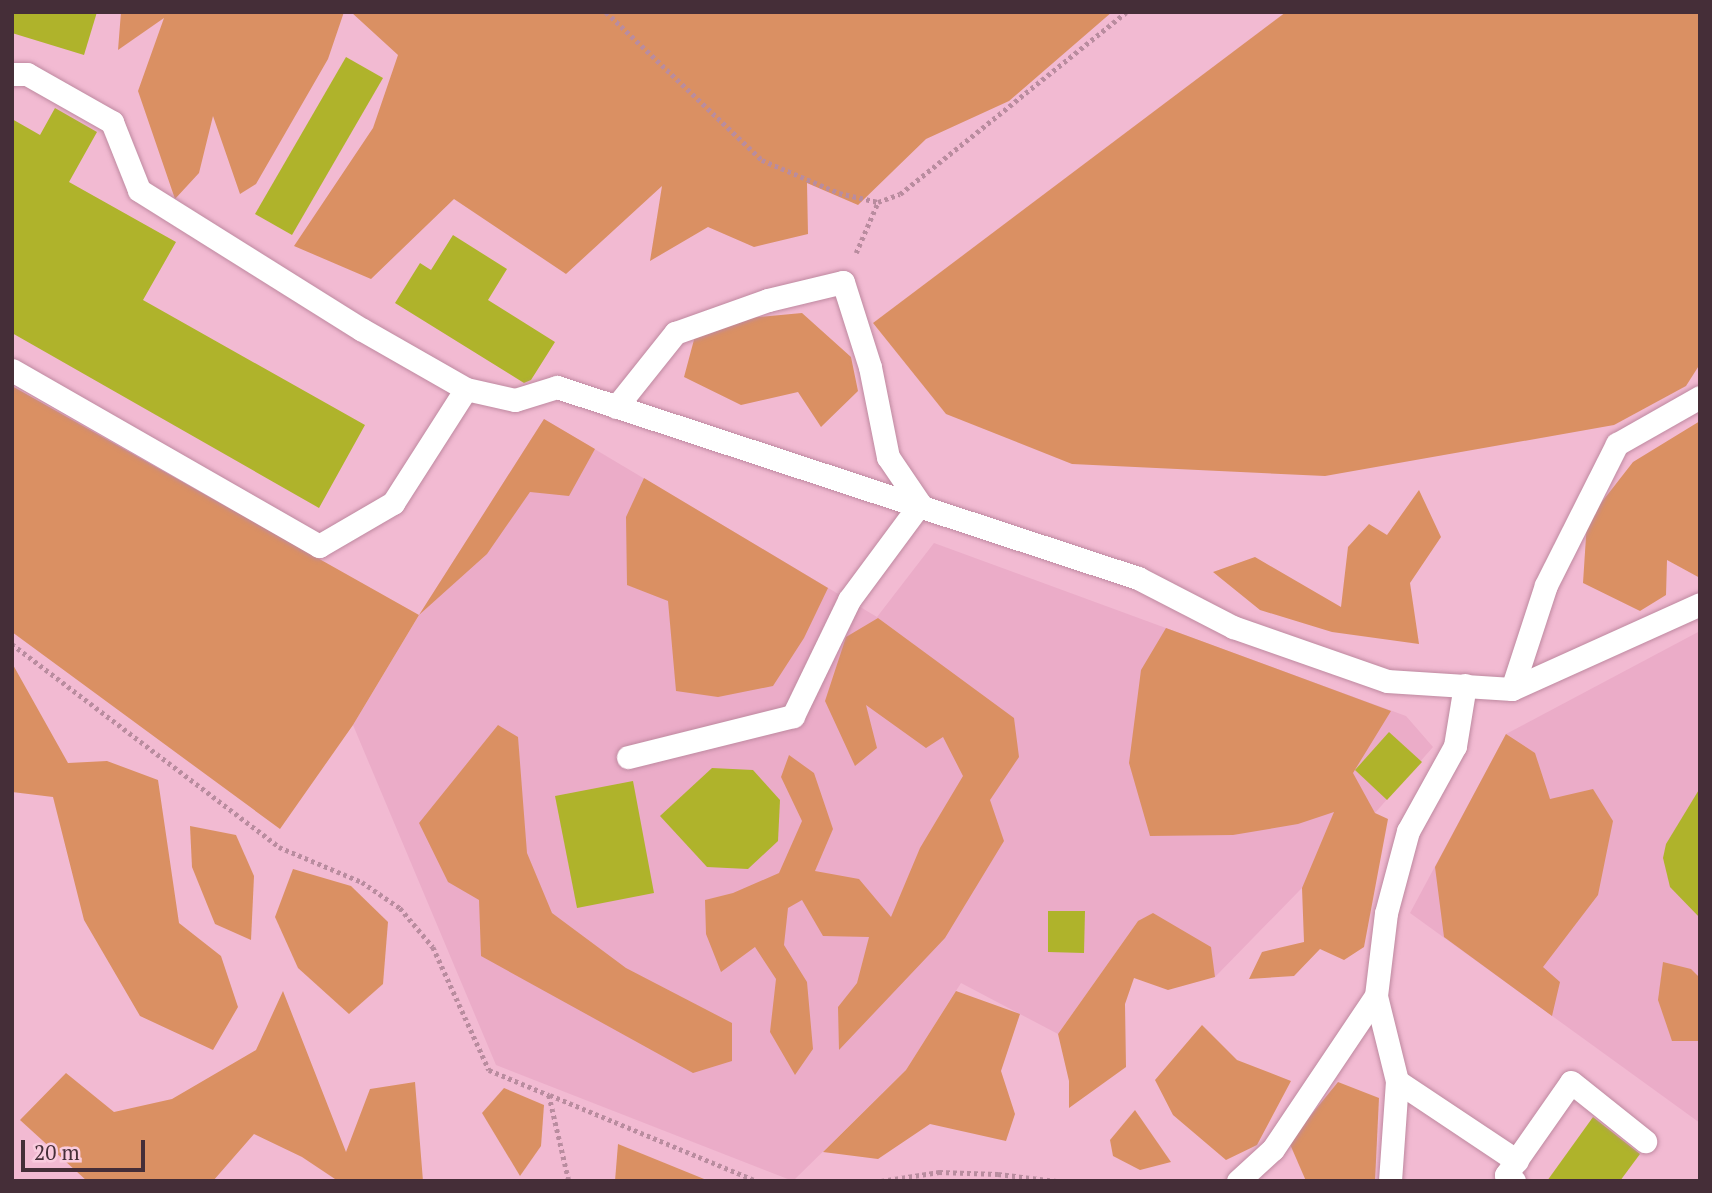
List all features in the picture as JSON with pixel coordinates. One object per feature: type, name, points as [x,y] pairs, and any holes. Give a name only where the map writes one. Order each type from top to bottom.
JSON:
[{"type":"lane","points":[[12,74],[27,74],[112,122],[139,190],[361,329],[466,389],[515,400],[557,387],[920,504],[1138,578],[1233,627],[1387,681],[1512,689],[1700,604]]},
{"type":"lane","points":[[616,407],[675,333],[768,299],[843,282],[870,367],[888,457],[920,504]]},
{"type":"lane","points":[[12,370],[318,546],[393,503],[466,389]]},
{"type":"lane","points":[[1512,689],[1546,585],[1617,444],[1700,397]]},
{"type":"lane","points":[[628,757],[793,716],[849,600],[920,504]]},
{"type":"lane","points":[[1390,1181],[1397,1081],[1376,996],[1386,913],[1408,831],[1455,746],[1465,685]]},
{"type":"lane","points":[[1238,1181],[1273,1149],[1376,996]]},
{"type":"lane","points":[[1397,1081],[1515,1171],[1571,1082],[1645,1141]]},
{"type":"path","points":[[606,12],[762,160],[839,193],[878,202],[900,194],[1126,12]]},
{"type":"path","points":[[843,282],[878,202]]},
{"type":"path","points":[[12,644],[279,846],[362,882],[400,908],[433,947],[489,1070],[757,1181]]},
{"type":"path","points":[[549,1095],[569,1181]]},
{"type":"path","points":[[881,1181],[939,1172],[998,1174],[1057,1181]]},
{"type":"shaded area","points":[[121,12],[344,12],[328,59],[256,184],[240,194],[213,116],[199,173],[175,199],[138,91],[164,18],[118,50]]},
{"type":"shaded area","points":[[351,12],[1112,12],[1009,101],[926,139],[858,205],[807,183],[808,234],[754,247],[708,227],[650,261],[662,186],[566,274],[454,199],[371,279],[294,246],[373,128],[398,55]]},
{"type":"shaded area","points":[[1286,12],[1700,12],[1700,364],[1686,386],[1614,425],[1325,476],[1072,464],[946,414],[873,323]]},
{"type":"shaded area","points":[[802,313],[851,357],[858,391],[821,427],[798,392],[741,405],[684,377],[695,336],[747,318]]},
{"type":"shaded area","points":[[12,386],[419,615],[353,725],[280,829],[12,632]]},
{"type":"shaded area","points":[[544,419],[877,617],[934,543],[1406,716],[1433,747],[1375,813],[1215,977],[1138,921],[1058,1034],[961,983],[906,1070],[793,1181],[496,1065],[353,725],[419,615]]},
{"type":"shaded area","points":[[544,419],[595,449],[569,496],[530,492],[487,554],[419,615]]},
{"type":"shaded area","points":[[1700,421],[1700,578],[1667,560],[1666,595],[1640,611],[1583,583],[1587,521],[1633,462]]},
{"type":"shaded area","points":[[644,478],[828,588],[804,638],[773,686],[718,697],[676,691],[668,601],[627,585],[626,517]]},
{"type":"shaded area","points":[[1419,490],[1441,537],[1410,583],[1419,644],[1332,632],[1260,610],[1213,572],[1255,557],[1341,607],[1348,547],[1369,524],[1387,535]]},
{"type":"shaded area","points":[[878,618],[1014,718],[1019,757],[990,800],[1004,841],[945,938],[839,1050],[838,1007],[857,983],[869,937],[823,936],[802,900],[788,908],[784,945],[807,982],[813,1049],[795,1075],[770,1032],[776,979],[755,947],[721,972],[706,934],[705,900],[733,893],[779,873],[802,821],[781,777],[789,755],[814,773],[833,829],[815,871],[859,879],[891,917],[920,848],[963,776],[943,737],[926,748],[866,705],[877,748],[855,766],[825,701],[846,637]]},
{"type":"shaded area","points":[[1166,628],[1391,711],[1353,773],[1375,813],[1388,819],[1364,947],[1344,960],[1320,949],[1294,976],[1249,979],[1262,952],[1304,942],[1302,888],[1334,812],[1298,824],[1233,835],[1150,836],[1129,763],[1141,670]]},
{"type":"shaded area","points":[[1700,631],[1700,1123],[1410,913],[1506,734]]},
{"type":"shaded area","points":[[12,663],[68,763],[107,761],[158,780],[179,923],[221,956],[238,1007],[213,1050],[140,1016],[84,920],[53,797],[12,792]]},
{"type":"shaded area","points":[[498,725],[518,737],[527,853],[552,913],[626,968],[732,1023],[732,1061],[693,1073],[481,956],[479,900],[448,882],[419,823]]},
{"type":"shaded area","points":[[1506,734],[1535,753],[1550,799],[1593,789],[1613,821],[1598,895],[1543,967],[1560,982],[1552,1016],[1444,937],[1435,867]]},
{"type":"shaded area","points":[[190,826],[236,835],[254,876],[251,940],[215,924],[192,867]]},
{"type":"shaded area","points":[[293,869],[351,886],[388,922],[383,984],[349,1014],[298,968],[275,917]]},
{"type":"shaded area","points":[[1153,913],[1211,947],[1215,977],[1168,990],[1134,978],[1125,1004],[1126,1067],[1069,1108],[1069,1081],[1058,1034],[1138,921]]},
{"type":"shaded area","points":[[1663,962],[1691,969],[1700,978],[1700,1041],[1672,1041],[1658,1000]]},
{"type":"shaded area","points":[[283,991],[346,1152],[370,1089],[415,1082],[423,1181],[338,1181],[302,1157],[254,1134],[213,1181],[87,1181],[20,1120],[66,1073],[114,1112],[172,1099],[256,1050]]},
{"type":"shaded area","points":[[956,991],[1020,1014],[1001,1071],[1015,1114],[1006,1141],[930,1124],[878,1159],[823,1152],[906,1070]]},
{"type":"shaded area","points":[[1202,1025],[1237,1060],[1291,1081],[1257,1145],[1226,1160],[1173,1115],[1155,1080]]},
{"type":"shaded area","points":[[1338,1082],[1379,1098],[1375,1181],[1306,1181],[1289,1142]]},
{"type":"shaded area","points":[[504,1088],[544,1105],[541,1146],[520,1176],[482,1113]]},
{"type":"shaded area","points":[[1135,1110],[1171,1162],[1140,1170],[1113,1156],[1110,1140]]},
{"type":"shaded area","points":[[618,1144],[709,1181],[615,1181]]},
{"type":"building","points":[[12,12],[97,12],[84,55],[12,33]]},
{"type":"building","points":[[346,57],[383,78],[292,235],[255,214]]},
{"type":"building","points":[[55,108],[97,132],[69,182],[176,242],[143,300],[365,425],[319,508],[12,333],[12,119],[40,135]]},
{"type":"building","points":[[453,235],[507,269],[488,300],[555,342],[531,380],[524,383],[395,303],[420,263],[431,270]]},
{"type":"building","points":[[1389,732],[1422,762],[1387,800],[1355,770]]},
{"type":"building","points":[[712,768],[753,770],[780,800],[778,841],[748,869],[707,867],[660,816]]},
{"type":"building","points":[[633,781],[654,893],[577,908],[555,796]]},
{"type":"building","points":[[1700,788],[1700,918],[1670,887],[1663,858],[1666,844]]},
{"type":"building","points":[[1048,911],[1085,911],[1084,953],[1048,952]]},
{"type":"building","points":[[1593,1117],[1640,1154],[1620,1181],[1547,1181]]}]
